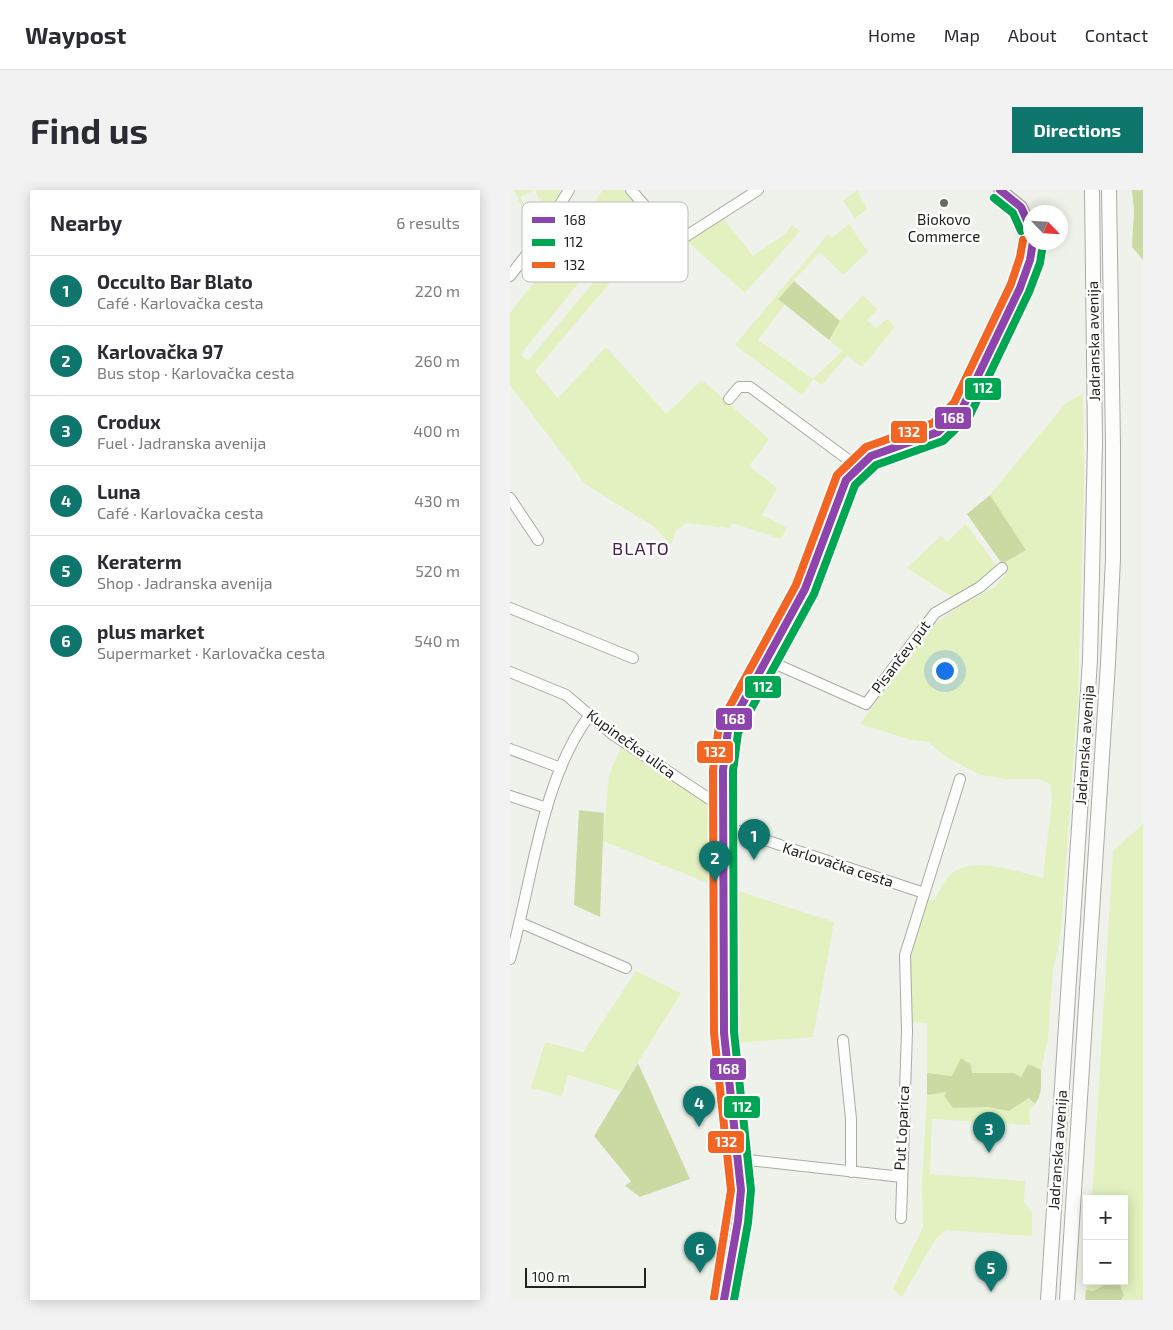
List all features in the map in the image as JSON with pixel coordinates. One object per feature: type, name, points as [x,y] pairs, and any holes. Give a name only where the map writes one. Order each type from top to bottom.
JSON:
[{"type":"main road","name":"Jadranska avenija","points":[[1048,1300],[1090,660],[1095,443],[1092,190]]},
{"type":"main road","name":"Jadranska avenija","points":[[1067,1300],[1108,663],[1112,559],[1109,190]]},
{"type":"street","points":[[562,202],[569,190]]},
{"type":"street","points":[[631,190],[642,202]]},
{"type":"street","points":[[688,235],[758,190]]},
{"type":"street","points":[[1000,190],[1011,194],[1023,211]]},
{"type":"street","points":[[724,1300],[738,1221],[740,1190],[739,1159],[724,1032],[723,808],[724,754],[728,730],[805,590],[846,480],[871,456],[938,432],[962,409],[1020,288],[1032,250]]},
{"type":"street","points":[[510,276],[522,261]]},
{"type":"street","points":[[729,399],[739,387],[750,387],[858,467]]},
{"type":"street","points":[[510,498],[538,540]]},
{"type":"street","name":"Pisančev put","points":[[767,660],[866,704],[935,613],[980,588],[1002,568]]},
{"type":"street","points":[[510,608],[633,658]]},
{"type":"street","name":"Kupinečka ulica","points":[[510,672],[566,695],[589,716],[723,808]]},
{"type":"street","points":[[510,959],[521,923],[547,808],[571,742],[589,716]]},
{"type":"street","points":[[510,749],[561,768]]},
{"type":"street","points":[[924,893],[960,779]]},
{"type":"street","points":[[510,796],[547,808]]},
{"type":"street","name":"Karlovačka cesta","points":[[723,826],[924,893]]},
{"type":"street","name":"Put Loparica","points":[[739,1159],[902,1177],[907,1031],[905,955],[924,893]]},
{"type":"street","points":[[521,923],[626,968]]},
{"type":"street","points":[[843,1040],[851,1119],[850,1172]]},
{"type":"street","points":[[901,1218],[902,1177]]},
{"type":"green space","points":[[514,190],[535,190],[520,197],[523,202],[522,208]]},
{"type":"green space","points":[[535,190],[564,190],[557,202],[540,201]]},
{"type":"green space","points":[[603,190],[627,190],[636,202],[594,202]]},
{"type":"green space","points":[[857,190],[867,209],[855,218],[843,201]]},
{"type":"green space","points":[[1132,190],[1143,190],[1143,260],[1132,247],[1134,212]]},
{"type":"green space","points":[[722,217],[753,256],[784,235],[792,225],[800,231],[745,293],[688,242]]},
{"type":"green space","points":[[849,224],[868,252],[843,275],[820,252],[778,298],[785,304],[758,340],[813,379],[802,395],[735,345],[828,234],[832,238]]},
{"type":"green space","points":[[794,281],[840,321],[829,340],[778,299]]},
{"type":"green space","points":[[535,282],[579,282],[521,354],[528,361],[594,282],[610,282],[535,371],[558,398],[606,347],[666,414],[702,380],[769,439],[749,466],[777,488],[762,515],[787,528],[781,539],[732,523],[730,528],[686,523],[675,532],[671,545],[656,528],[585,484],[510,385],[510,313]]},
{"type":"green space","points":[[863,295],[878,310],[867,320],[876,328],[887,319],[895,327],[862,367],[847,355],[822,385],[813,379],[842,351],[829,340],[840,321]]},
{"type":"green space","points":[[1083,394],[1084,485],[1078,696],[1061,932],[1053,971],[1048,1038],[1041,1070],[1028,1064],[1021,1077],[1014,1073],[952,1076],[927,1073],[927,1023],[909,1022],[908,967],[910,950],[925,900],[934,900],[951,874],[960,868],[983,865],[1009,869],[1043,878],[1052,798],[1050,784],[1038,779],[1007,779],[981,775],[948,758],[928,742],[912,740],[860,724],[928,629],[958,607],[995,587],[1009,570],[1002,564],[1025,550],[990,495],[1066,403]]},
{"type":"green space","points":[[990,495],[1026,550],[1002,564],[967,514]]},
{"type":"green space","points":[[966,524],[998,568],[984,581],[954,598],[907,568],[941,536],[947,542]]},
{"type":"green space","points":[[621,747],[715,809],[718,835],[713,885],[603,841],[609,775]]},
{"type":"green space","points":[[579,810],[604,813],[600,917],[574,905]]},
{"type":"green space","points":[[1143,824],[1143,1300],[1086,1300],[1087,1285],[1128,1285],[1128,1195],[1092,1195],[1113,851]]},
{"type":"green space","points":[[729,888],[834,922],[813,1037],[733,1043],[728,1011]]},
{"type":"green space","points":[[636,971],[681,993],[620,1091],[568,1075],[562,1096],[531,1088],[545,1042],[583,1052]]},
{"type":"green space","points":[[961,1058],[971,1065],[972,1073],[1014,1073],[1021,1077],[1028,1064],[1041,1070],[1041,1088],[1038,1100],[1035,1104],[1029,1098],[1009,1111],[987,1107],[953,1108],[944,1096],[947,1092],[927,1095],[927,1073],[952,1076]]},
{"type":"green space","points":[[638,1063],[690,1179],[640,1197],[625,1186],[631,1181],[594,1136]]},
{"type":"green space","points":[[947,1092],[953,1108],[987,1107],[1008,1111],[1030,1098],[1035,1104],[1029,1110],[1030,1125],[932,1119],[930,1174],[1025,1181],[1024,1202],[1032,1213],[1032,1236],[946,1230],[935,1240],[902,1297],[893,1289],[923,1227],[922,1185],[927,1095]]},
{"type":"green space","points":[[1104,1285],[1120,1285],[1124,1295],[1121,1300],[1085,1300],[1086,1290],[1094,1291]]},
{"type":"transit line","name":"168","points":[[1000,190],[1021,207],[1023,211]]},
{"type":"transit line","name":"112","points":[[994,198],[1013,213],[1021,231]]},
{"type":"transit line","name":"132","points":[[714,1298],[731,1190],[714,1033],[713,770],[719,726],[796,585],[837,475],[866,447],[933,423],[954,403],[1011,284],[1020,257],[1023,240]]},
{"type":"transit line","name":"168","points":[[724,1300],[738,1221],[741,1190],[724,1033],[723,770],[728,730],[805,589],[846,480],[871,456],[938,432],[962,409],[1020,288],[1032,250]]},
{"type":"transit line","name":"112","points":[[734,1300],[748,1223],[751,1190],[734,1032],[733,771],[738,733],[814,594],[855,485],[876,465],[943,441],[970,415],[1029,292],[1040,263],[1042,250]]},
{"type":"place","name":"Biokovo Commerce","points":[[944,203]]},
{"type":"place","name":"Occulto Bar Blato","points":[[754,860]]},
{"type":"place","name":"Karlovačka 97","points":[[715,882]]},
{"type":"place","name":"Luna","points":[[699,1127]]},
{"type":"place","name":"Crodux","points":[[989,1153]]},
{"type":"place","name":"plus market","points":[[700,1273]]},
{"type":"place","name":"Keraterm","points":[[991,1292]]},
{"type":"district","name":"BLATO","points":[[641,549]]}]
